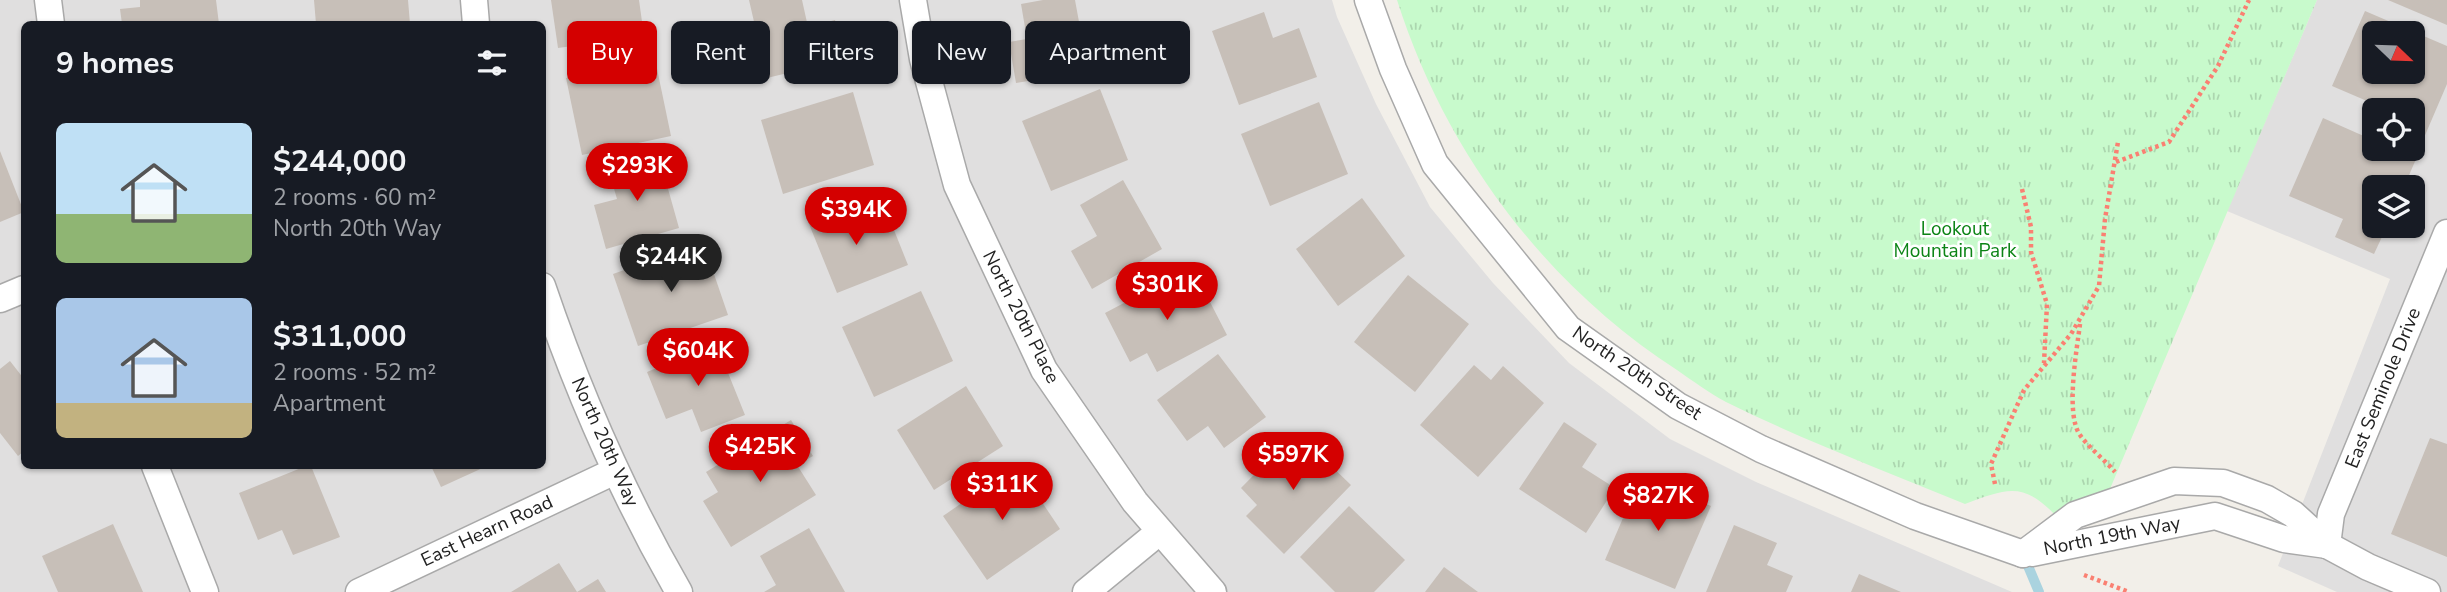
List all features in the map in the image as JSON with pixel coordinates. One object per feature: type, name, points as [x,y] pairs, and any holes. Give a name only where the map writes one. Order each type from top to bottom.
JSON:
[{"type":"street","points":[[48,0],[51,21]]},
{"type":"street","points":[[474,0],[476,21]]},
{"type":"street","name":"North 20th Place","points":[[913,0],[923,59],[957,185],[1044,370],[1158,532],[1213,592]]},
{"type":"street","name":"North 20th Street","points":[[1368,0],[1392,69],[1435,164],[1496,243],[1568,328],[1678,406],[1760,449],[1915,516],[2023,554]]},
{"type":"street","name":"East Seminole Drive","points":[[2328,545],[2331,514],[2447,233]]},
{"type":"street","points":[[0,299],[21,290]]},
{"type":"street","name":"North 20th Way","points":[[546,298],[560,339],[615,471],[679,592]]},
{"type":"street","points":[[156,469],[205,592]]},
{"type":"street","name":"East Hearn Road","points":[[359,592],[615,471]]},
{"type":"street","name":"North 19th Way","points":[[2023,554],[2075,515],[2174,481],[2223,483],[2267,499],[2292,514],[2328,545],[2368,567],[2427,592]]},
{"type":"street","name":"North 19th Way","points":[[2023,554],[2215,516],[2284,539],[2328,545]]},
{"type":"street","points":[[1086,592],[1158,532]]},
{"type":"path","points":[[2116,162],[2169,142],[2218,66],[2249,0]]},
{"type":"path","points":[[1995,484],[1991,464],[1995,451],[2024,390],[2080,320],[2099,286],[2105,219],[2119,142]]},
{"type":"path","points":[[2022,190],[2031,227],[2031,252],[2047,304],[2044,365]]},
{"type":"path","points":[[2080,320],[2074,381],[2075,416],[2079,434],[2124,483]]},
{"type":"shaded area","points":[[0,0],[1332,0],[1376,104],[1430,207],[1493,283],[1569,363],[1670,439],[1756,482],[2012,592],[0,592]]},
{"type":"shaded area","points":[[2317,0],[2447,0],[2447,592],[2337,592],[2278,566],[2390,279],[2227,211]]},
{"type":"green space","name":"Lookout Mountain Park","points":[[1397,0],[2317,0],[2107,496],[2058,518],[2035,498],[2015,491],[1993,494],[1965,504],[1814,442],[1720,398],[1629,336],[1584,297],[1543,255],[1505,209],[1472,161],[1442,109],[1417,56]]},
{"type":"building","points":[[140,0],[216,0],[219,21],[122,21],[120,9],[140,7]]},
{"type":"building","points":[[314,0],[408,0],[410,21],[316,21]]},
{"type":"building","points":[[551,0],[639,0],[642,21],[567,21],[567,47],[558,48]]},
{"type":"building","points":[[749,0],[802,0],[807,21],[784,21],[784,74],[770,77],[770,21],[754,21]]},
{"type":"building","points":[[1043,0],[1075,0],[1079,21],[1025,21],[1025,27],[1021,4]]},
{"type":"building","points":[[2388,0],[2447,0],[2447,25]]},
{"type":"building","points":[[2365,11],[2388,21],[2362,21],[2362,84],[2426,84],[2426,37],[2447,46],[2447,84],[2425,135],[2425,98],[2362,99],[2332,86]]},
{"type":"building","points":[[1264,12],[1273,38],[1299,28],[1317,77],[1239,105],[1212,31]]},
{"type":"building","points":[[1025,39],[1025,82],[1016,83],[1011,42]]},
{"type":"building","points":[[657,69],[671,136],[582,155],[567,84],[657,84]]},
{"type":"building","points":[[1100,89],[1128,160],[1051,191],[1022,121]]},
{"type":"building","points":[[853,92],[874,165],[783,194],[761,120]]},
{"type":"building","points":[[1319,102],[1348,174],[1270,206],[1241,134]]},
{"type":"building","points":[[2323,118],[2362,135],[2362,161],[2415,161],[2409,175],[2362,175],[2362,238],[2381,238],[2374,254],[2335,237],[2343,219],[2289,196]]},
{"type":"building","points":[[0,151],[21,204],[21,213],[0,222]]},
{"type":"building","points":[[658,153],[679,228],[606,249],[594,205],[617,199],[608,168]]},
{"type":"building","points":[[1123,180],[1162,249],[1092,289],[1071,251],[1097,236],[1080,205]]},
{"type":"building","points":[[1362,198],[1405,256],[1338,306],[1296,249]]},
{"type":"building","points":[[850,201],[861,227],[888,215],[908,265],[837,293],[807,219]]},
{"type":"building","points":[[703,242],[728,315],[638,346],[613,274]]},
{"type":"building","points":[[1192,267],[1227,335],[1157,372],[1147,353],[1130,362],[1105,313]]},
{"type":"building","points":[[1408,275],[1469,324],[1415,392],[1354,342]]},
{"type":"building","points":[[921,291],[953,361],[874,397],[842,327]]},
{"type":"building","points":[[716,343],[745,415],[701,432],[692,409],[666,419],[647,372]]},
{"type":"building","points":[[1218,354],[1266,417],[1224,448],[1208,426],[1187,441],[1157,400]]},
{"type":"building","points":[[10,361],[21,375],[21,454],[18,456],[0,433],[0,369]]},
{"type":"building","points":[[1474,365],[1491,380],[1503,366],[1544,403],[1478,477],[1420,425]]},
{"type":"building","points":[[966,386],[1003,446],[934,490],[897,430]]},
{"type":"building","points":[[791,420],[813,456],[797,465],[816,495],[731,547],[703,501],[718,492],[706,472]]},
{"type":"building","points":[[1564,422],[1597,444],[1582,467],[1615,488],[1586,533],[1519,489]]},
{"type":"building","points":[[1296,432],[1351,485],[1284,554],[1246,516],[1257,505],[1241,488]]},
{"type":"building","points":[[2430,438],[2447,444],[2447,557],[2391,534]]},
{"type":"building","points":[[1017,465],[1060,529],[987,580],[943,516]]},
{"type":"building","points":[[299,469],[312,469],[340,537],[293,555],[282,530],[258,540],[239,493]]},
{"type":"building","points":[[432,469],[480,469],[441,487]]},
{"type":"building","points":[[1641,476],[1711,506],[1675,589],[1605,560]]},
{"type":"building","points":[[1349,506],[1405,560],[1374,592],[1335,592],[1300,557]]},
{"type":"building","points":[[113,524],[143,592],[58,592],[42,556]]},
{"type":"building","points":[[1734,525],[1777,543],[1767,565],[1793,576],[1786,592],[1706,592]]},
{"type":"building","points":[[809,528],[845,592],[764,592],[776,585],[760,556]]},
{"type":"building","points":[[559,563],[577,592],[511,592]]},
{"type":"building","points":[[1444,567],[1478,592],[1425,592]]},
{"type":"building","points":[[1859,574],[1901,592],[1851,592]]},
{"type":"building","points":[[598,579],[606,592],[577,592]]},
{"type":"waterway","points":[[2023,554],[2039,592]]}]
